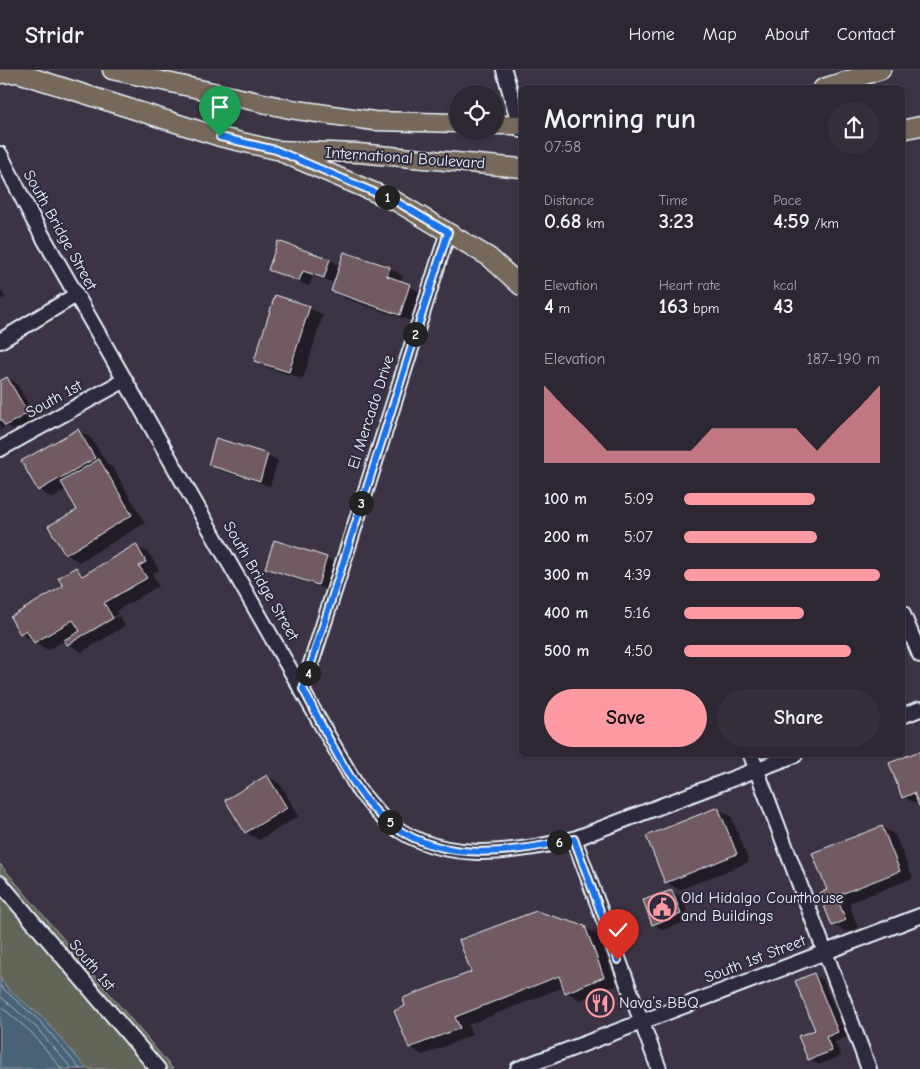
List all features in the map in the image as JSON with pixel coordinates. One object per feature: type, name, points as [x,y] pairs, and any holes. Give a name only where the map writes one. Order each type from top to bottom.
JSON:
[{"type":"main road","points":[[112,70],[290,108],[374,121],[449,124]]},
{"type":"main road","points":[[833,85],[882,70]]},
{"type":"main road","name":"International Boulevard","points":[[0,74],[18,72],[220,137],[276,150],[358,152],[519,168]]},
{"type":"main road","points":[[504,125],[519,127]]},
{"type":"main road","points":[[905,129],[920,126]]},
{"type":"main road","points":[[276,150],[397,202],[489,257],[519,284]]},
{"type":"street","points":[[504,70],[519,120]]},
{"type":"street","name":"South Bridge Street","points":[[1,158],[76,294],[303,689],[360,792],[381,816],[410,836],[439,847],[472,853],[522,850],[574,839],[790,757]]},
{"type":"street","name":"El Mercado Drive","points":[[303,689],[448,232]]},
{"type":"street","points":[[0,341],[76,294]]},
{"type":"street","name":"South 1st","points":[[0,449],[125,380]]},
{"type":"street","points":[[905,619],[920,655]]},
{"type":"street","points":[[905,715],[920,709]]},
{"type":"street","points":[[752,757],[869,1069]]},
{"type":"street","points":[[574,839],[659,1069]]},
{"type":"street","name":"South 1st","points":[[0,883],[158,1069]]},
{"type":"street","name":"South 1st Street","points":[[518,1069],[920,916]]},
{"type":"green space","points":[[0,864],[173,1069],[0,1069]]},
{"type":"water","points":[[0,978],[9,990],[44,1019],[87,1069],[0,1069]]},
{"type":"building","points":[[278,241],[330,259],[324,278],[303,271],[299,281],[268,270]]},
{"type":"building","points":[[344,252],[390,267],[387,276],[410,284],[400,315],[331,291]]},
{"type":"building","points":[[275,295],[310,306],[289,372],[254,361]]},
{"type":"building","points":[[7,377],[28,413],[5,426],[0,419],[0,381]]},
{"type":"building","points":[[78,429],[95,458],[38,491],[21,461]]},
{"type":"building","points":[[216,438],[268,454],[260,481],[208,465]]},
{"type":"building","points":[[99,459],[132,515],[65,555],[48,526],[77,510],[61,482]]},
{"type":"building","points":[[274,540],[327,557],[318,585],[265,568]]},
{"type":"building","points":[[136,544],[146,562],[139,566],[147,578],[104,603],[113,618],[67,645],[64,640],[80,631],[73,620],[34,643],[26,630],[20,634],[10,617],[63,586],[58,578],[76,567],[82,576]]},
{"type":"building","points":[[920,751],[920,806],[914,793],[902,798],[889,763]]},
{"type":"building","points":[[267,775],[287,808],[245,833],[225,800]]},
{"type":"building","points":[[718,807],[737,854],[665,883],[646,836]]},
{"type":"building","points":[[882,826],[900,871],[836,896],[846,920],[832,926],[819,893],[827,890],[812,853]]},
{"type":"building","name":"Old Hidalgo Courthouse and Buildings","points":[[672,890],[681,914],[652,925],[643,900]]},
{"type":"building","points":[[536,911],[585,926],[604,977],[565,993],[559,976],[455,1017],[460,1028],[409,1048],[394,1011],[405,1006],[403,998],[471,972],[459,940]]},
{"type":"building","points":[[814,973],[838,1032],[826,1037],[832,1051],[808,1060],[798,1036],[815,1030],[795,981]]},
{"type":"place","name":"Old Hidalgo Courthouse and Buildings","points":[[662,907]]},
{"type":"place","name":"Nava’s BBQ","points":[[600,1003]]},
{"type":"route","points":[[220,137],[276,150],[397,202],[448,232],[303,689],[360,792],[381,816],[410,836],[439,847],[472,853],[506,852],[574,839],[618,960]]}]
